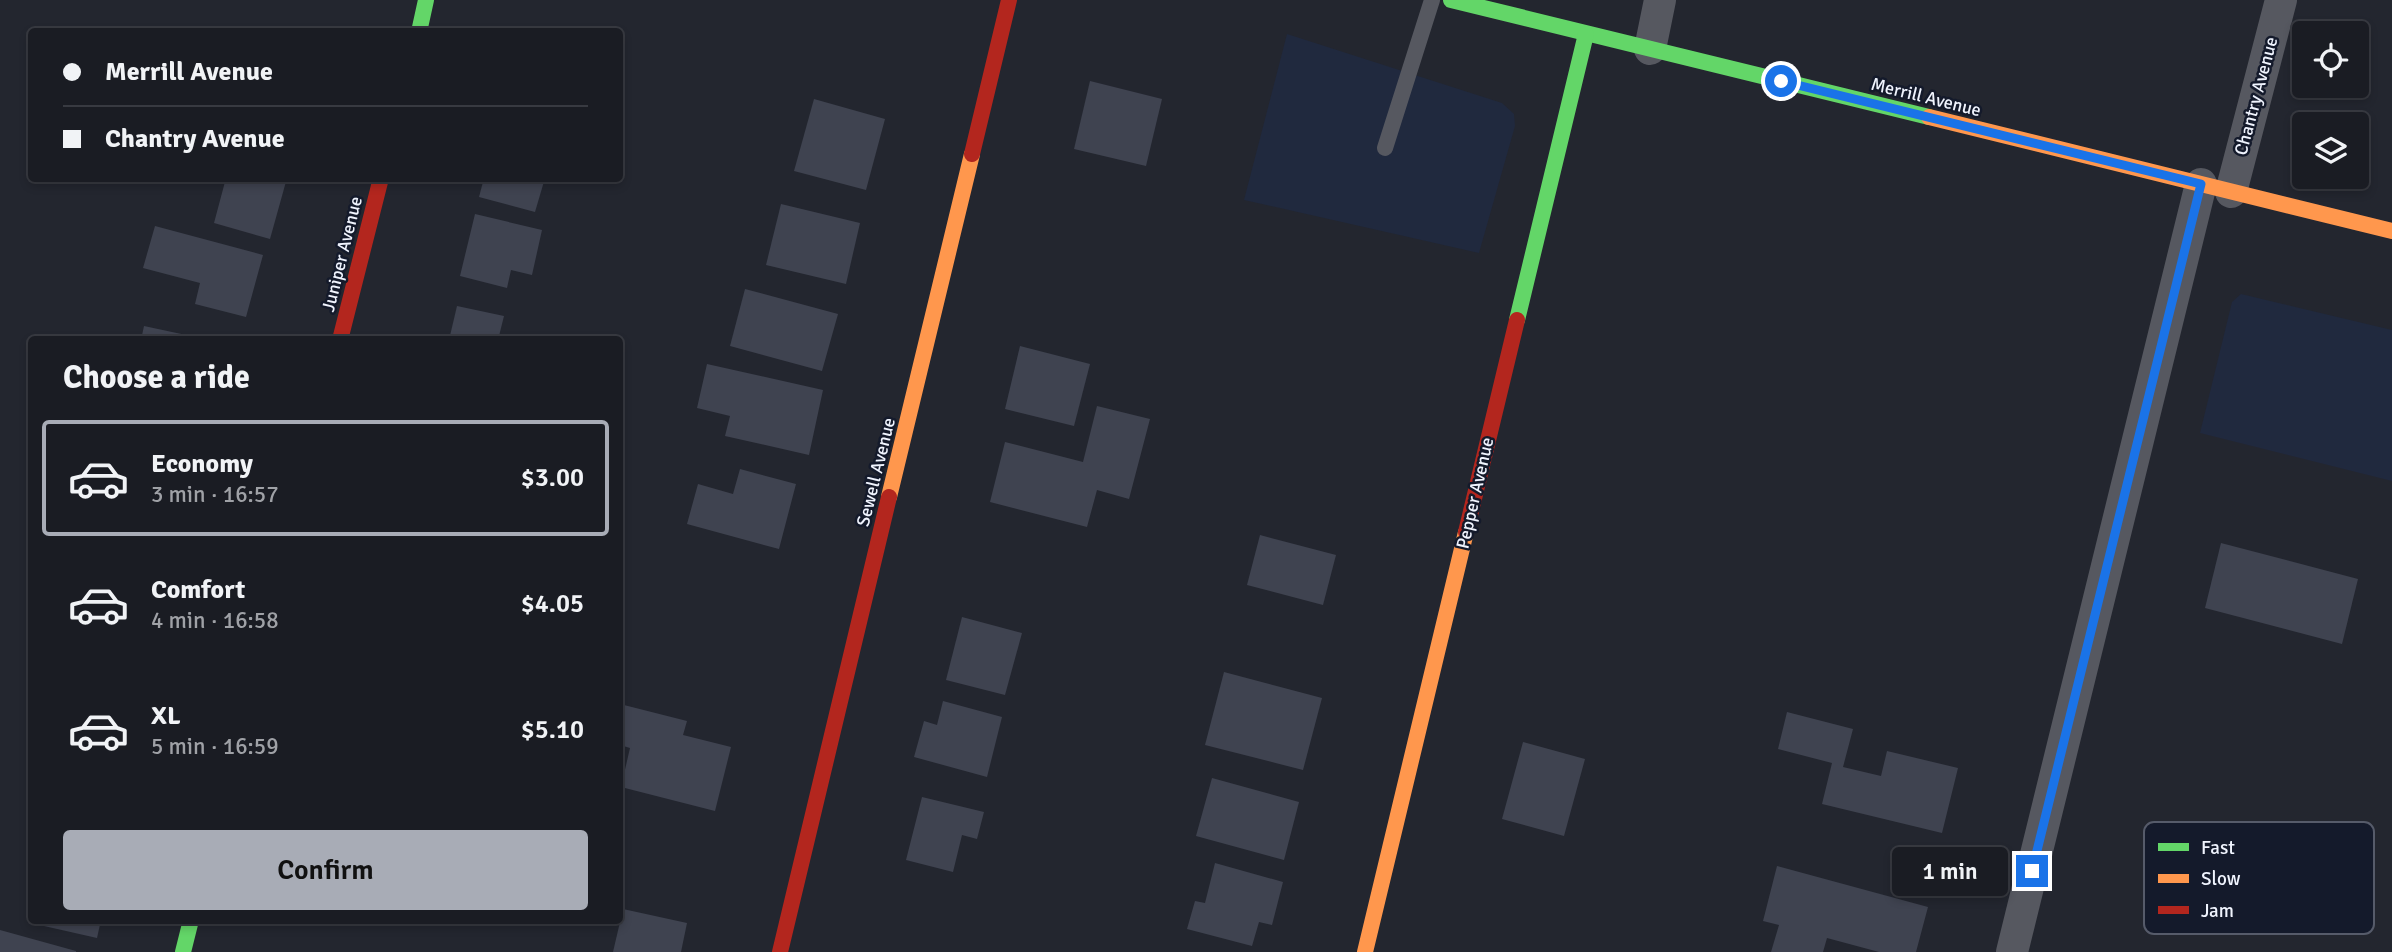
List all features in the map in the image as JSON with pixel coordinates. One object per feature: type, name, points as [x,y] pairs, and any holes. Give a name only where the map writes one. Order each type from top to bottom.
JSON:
[{"type":"street","points":[[419,28],[426,0]]},
{"type":"street","name":"Sewell Avenue","points":[[780,952],[1009,0]]},
{"type":"street","name":"Merrill Avenue","points":[[1451,0],[2392,231]]},
{"type":"street","points":[[1650,49],[1660,0]]},
{"type":"street","name":"Chantry Avenue","points":[[2231,192],[2281,0]]},
{"type":"street","name":"Pepper Avenue","points":[[1365,952],[1586,34]]},
{"type":"street","name":"Juniper Avenue","points":[[341,336],[380,182]]},
{"type":"street","points":[[2012,952],[2201,184]]},
{"type":"street","points":[[183,952],[190,924]]},
{"type":"lane","points":[[1385,148],[1432,0]]},
{"type":"shaded area","points":[[1287,34],[1502,103],[1514,114],[1515,126],[1479,253],[1244,200]]},
{"type":"shaded area","points":[[2241,294],[2392,330],[2392,481],[2200,433],[2232,302]]},
{"type":"building","points":[[1090,81],[1162,99],[1146,166],[1074,149]]},
{"type":"building","points":[[814,99],[885,119],[866,190],[794,171]]},
{"type":"building","points":[[225,182],[286,182],[270,239],[214,223]]},
{"type":"building","points":[[483,182],[544,182],[535,212],[479,197]]},
{"type":"building","points":[[781,204],[860,223],[846,284],[766,265]]},
{"type":"building","points":[[475,214],[542,230],[532,275],[511,270],[507,288],[460,276]]},
{"type":"building","points":[[155,226],[263,255],[246,317],[195,304],[200,283],[143,268]]},
{"type":"building","points":[[745,289],[838,314],[822,371],[730,346]]},
{"type":"building","points":[[457,306],[504,316],[499,336],[450,336]]},
{"type":"building","points":[[144,326],[191,336],[142,336]]},
{"type":"building","points":[[1020,346],[1090,364],[1074,426],[1005,409]]},
{"type":"building","points":[[707,364],[823,390],[809,455],[725,436],[730,416],[697,408]]},
{"type":"building","points":[[1097,406],[1150,419],[1129,499],[1097,490],[1087,527],[990,502],[1005,442],[1083,462]]},
{"type":"building","points":[[740,469],[796,484],[779,549],[687,524],[698,484],[733,494]]},
{"type":"building","points":[[1260,535],[1336,555],[1323,605],[1247,585]]},
{"type":"building","points":[[2221,543],[2358,579],[2342,644],[2205,608]]},
{"type":"building","points":[[962,617],[1022,633],[1005,695],[946,680]]},
{"type":"building","points":[[1224,672],[1322,698],[1303,770],[1205,745]]},
{"type":"building","points":[[943,701],[1002,717],[987,777],[914,757],[924,721],[937,725]]},
{"type":"building","points":[[623,705],[687,721],[683,735],[731,747],[715,811],[623,788],[630,748],[623,746]]},
{"type":"building","points":[[1787,712],[1853,729],[1843,767],[1881,776],[1887,751],[1958,768],[1942,833],[1822,804],[1832,763],[1778,749]]},
{"type":"building","points":[[1523,742],[1585,759],[1564,836],[1502,819]]},
{"type":"building","points":[[1212,778],[1299,802],[1284,860],[1196,836]]},
{"type":"building","points":[[922,797],[984,812],[977,839],[962,835],[953,872],[906,860]]},
{"type":"building","points":[[1215,863],[1283,882],[1272,925],[1259,922],[1252,946],[1187,929],[1195,901],[1205,903]]},
{"type":"building","points":[[1777,866],[1928,907],[1916,952],[1879,952],[1827,938],[1823,952],[1771,952],[1779,925],[1763,921]]},
{"type":"building","points":[[623,909],[687,923],[681,952],[613,952],[620,924],[623,924]]},
{"type":"building","points":[[44,924],[100,924],[97,938]]},
{"type":"building","points":[[0,930],[76,951],[76,952],[0,952]]},
{"type":"traffic: fast","points":[[420,28],[426,0]]},
{"type":"traffic: fast","points":[[1451,0],[1929,117]]},
{"type":"traffic: fast","points":[[1517,320],[1586,34]]},
{"type":"traffic: fast","points":[[183,952],[190,924]]},
{"type":"traffic: slow","points":[[1929,117],[2392,231]]},
{"type":"traffic: slow","points":[[889,497],[972,154]]},
{"type":"traffic: slow","points":[[1365,952],[1466,532]]},
{"type":"traffic: jam","points":[[972,154],[1009,0]]},
{"type":"traffic: jam","points":[[341,336],[380,182]]},
{"type":"traffic: jam","points":[[1466,532],[1517,320]]},
{"type":"traffic: jam","points":[[780,952],[889,497]]},
{"type":"route","points":[[1781,81],[2201,184],[2032,871]]}]
